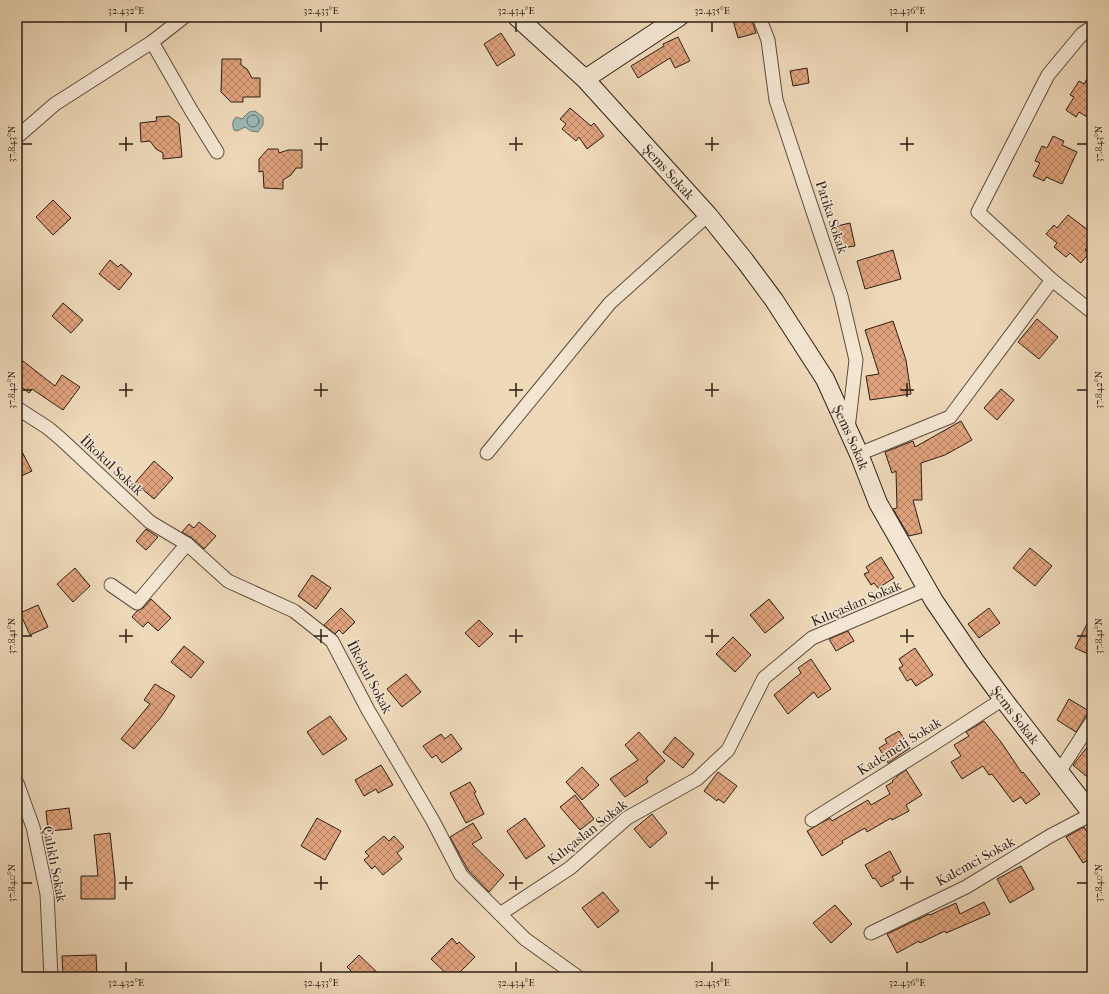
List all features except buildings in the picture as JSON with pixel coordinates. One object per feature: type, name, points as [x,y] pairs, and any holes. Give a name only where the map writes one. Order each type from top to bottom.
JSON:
[{"type":"street","points":[[17,137],[55,104],[152,42],[184,17]]},
{"type":"street","name":"Şems Sokak","points":[[517,17],[584,79],[708,216],[745,260],[774,300],[825,379],[859,454],[878,503],[927,589],[975,661],[1092,814]]},
{"type":"street","points":[[584,79],[679,17]]},
{"type":"street","name":"Patika Sokak","points":[[759,17],[768,40],[776,100],[841,296],[856,360],[848,429]]},
{"type":"street","points":[[1092,27],[1082,34],[1048,75],[978,212],[1052,280],[1092,312]]},
{"type":"street","points":[[152,42],[190,110],[217,152]]},
{"type":"street","points":[[487,453],[610,303],[708,216]]},
{"type":"street","points":[[859,454],[950,417],[1052,280]]},
{"type":"street","name":"İlkokul Sokak","points":[[17,408],[48,428],[150,522],[187,544],[228,581],[294,611],[332,641],[368,710],[433,821],[461,875],[525,939],[578,977]]},
{"type":"street","points":[[111,585],[137,603],[187,544]]},
{"type":"street","name":"Kılıçaslan Sokak","points":[[500,914],[570,868],[627,818],[697,779],[728,750],[764,678],[812,638],[927,589]]},
{"type":"street","name":"Kademeli Sokak","points":[[812,820],[1003,699]]},
{"type":"street","points":[[1059,772],[1092,721]]},
{"type":"street","name":"Çalıklı Sokak","points":[[17,783],[33,827],[47,894],[51,977]]},
{"type":"street","name":"Kalemci Sokak","points":[[871,933],[966,887],[1050,836],[1092,814]]},
{"type":"water","points":[[255,111],[263,117],[263,125],[258,132],[251,131],[245,127],[237,131],[234,130],[233,123],[236,117],[242,119],[249,112]]}]
